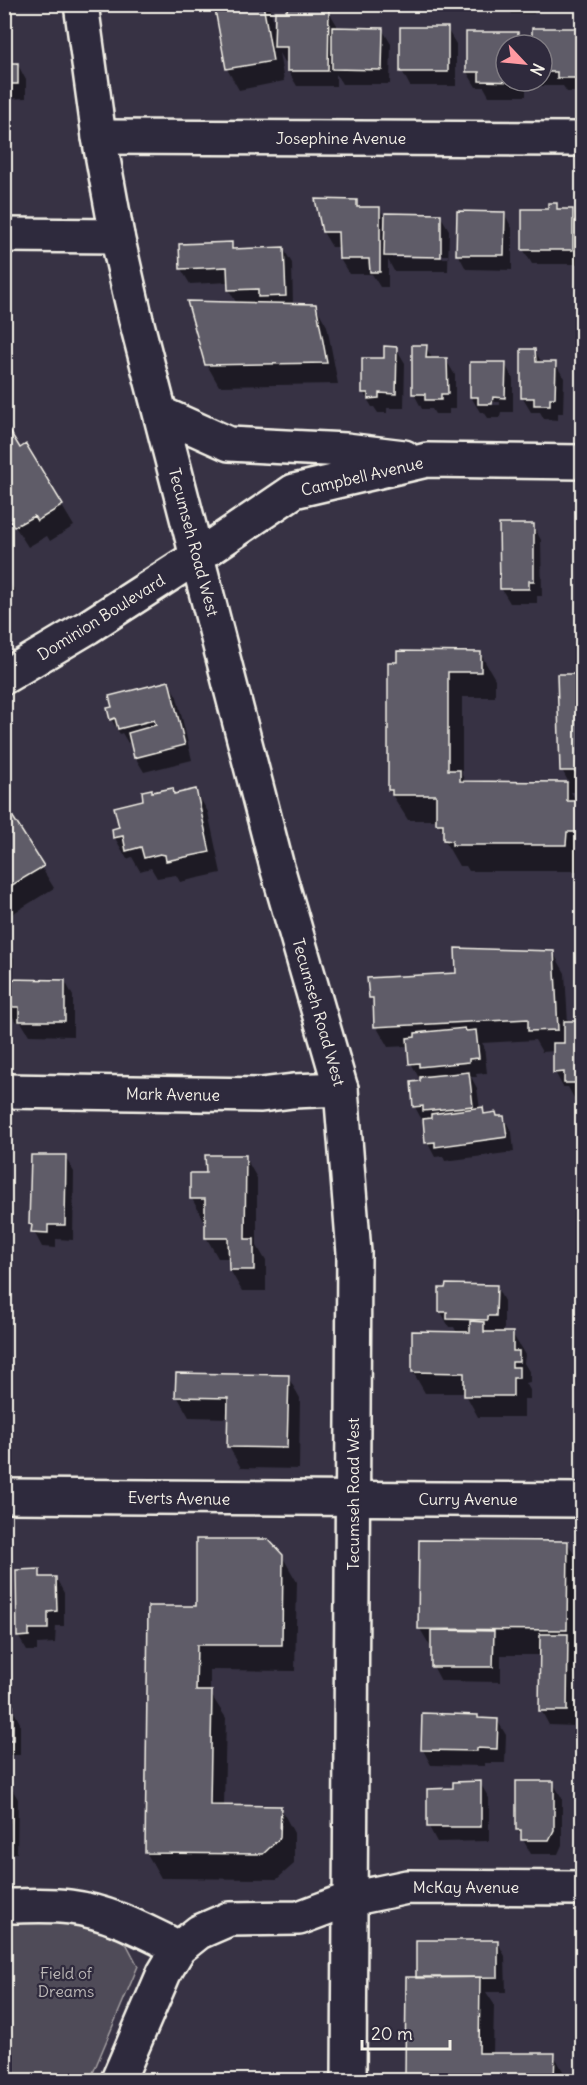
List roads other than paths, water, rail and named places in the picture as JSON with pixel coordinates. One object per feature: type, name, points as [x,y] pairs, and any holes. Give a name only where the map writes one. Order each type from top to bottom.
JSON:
[{"type":"street","name":"Tecumseh Road West","points":[[81,4],[99,138],[117,236],[160,413],[277,867],[341,1089],[354,1253],[349,2080]]},
{"type":"street","name":"Josephine Avenue","points":[[99,138],[582,139]]},
{"type":"street","points":[[4,235],[117,236]]},
{"type":"street","points":[[160,413],[229,444],[346,450],[427,460]]},
{"type":"street","name":"Campbell Avenue","points":[[198,556],[294,491],[427,460],[582,462]]},
{"type":"street","name":"Dominion Boulevard","points":[[4,677],[198,556]]},
{"type":"street","name":"Mark Avenue","points":[[4,1091],[261,1095],[341,1089]]},
{"type":"street","name":"Everts Avenue","points":[[4,1496],[352,1499]]},
{"type":"street","name":"Curry Avenue","points":[[352,1499],[582,1500]]},
{"type":"street","name":"McKay Avenue","points":[[179,1948],[199,1932],[229,1919],[299,1918],[350,1899],[407,1887],[582,1888]]},
{"type":"street","points":[[4,1906],[69,1907],[105,1915],[179,1948],[164,1973],[118,2080]]},
{"type":"park label","name":"Field of Dreams","points":[[66,1982]]}]
